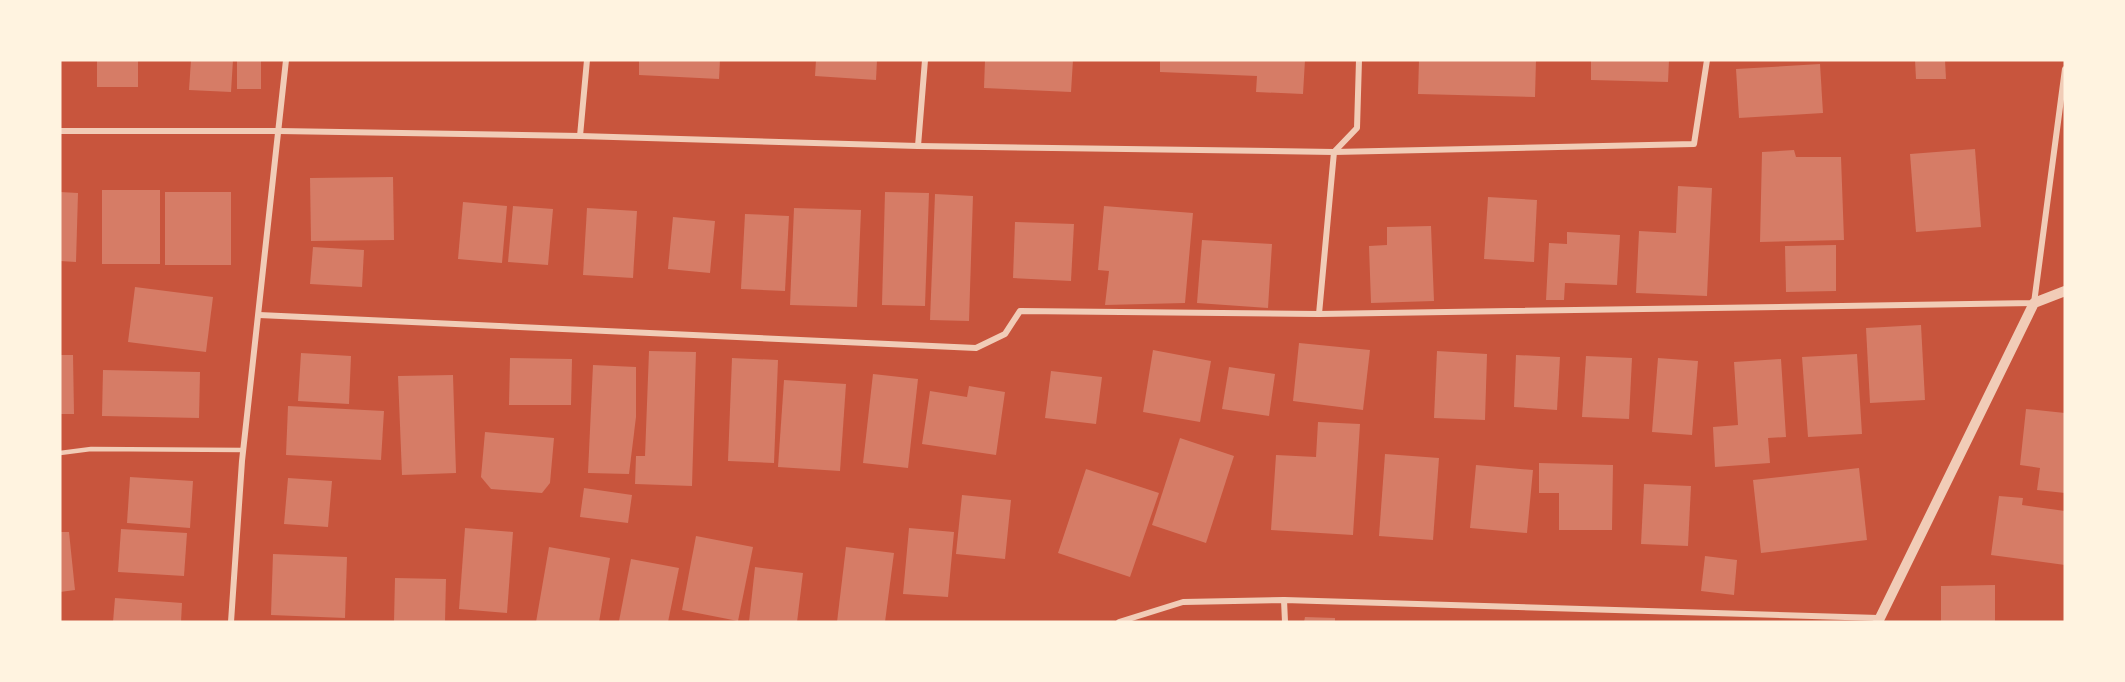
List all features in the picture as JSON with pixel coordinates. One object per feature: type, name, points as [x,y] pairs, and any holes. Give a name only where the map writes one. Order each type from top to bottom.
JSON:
[{"type":"street","points":[[231,622],[243,450],[286,60]]},
{"type":"street","points":[[580,136],[587,60]]},
{"type":"street","points":[[918,146],[925,60]]},
{"type":"street","points":[[1319,314],[1334,152],[1357,128],[1359,60]]},
{"type":"street","points":[[60,131],[279,131],[580,136],[918,146],[1334,152],[1694,144],[1707,60]]},
{"type":"street","points":[[1119,622],[1183,602],[1284,600],[1878,620],[2034,303],[2065,69]]},
{"type":"street","points":[[259,315],[976,348],[1005,334],[1020,310],[1319,314],[2034,303],[2065,291]]},
{"type":"street","points":[[1284,600],[1285,622]]},
{"type":"lane","points":[[60,453],[91,449],[243,450]]},
{"type":"building","points":[[97,60],[138,60],[138,87],[97,87]]},
{"type":"building","points":[[191,60],[233,60],[231,92],[189,90]]},
{"type":"building","points":[[237,60],[261,60],[261,89],[237,89]]},
{"type":"building","points":[[639,60],[720,60],[719,79],[639,75]]},
{"type":"building","points":[[816,60],[877,60],[876,80],[815,76]]},
{"type":"building","points":[[985,60],[1073,60],[1071,92],[984,88]]},
{"type":"building","points":[[1160,60],[1305,60],[1303,94],[1256,92],[1257,76],[1160,72]]},
{"type":"building","points":[[1419,60],[1536,60],[1535,97],[1418,94]]},
{"type":"building","points":[[1591,60],[1669,60],[1668,82],[1591,80]]},
{"type":"building","points":[[1915,60],[1945,60],[1946,79],[1916,79]]},
{"type":"building","points":[[1820,64],[1823,113],[1739,118],[1736,69]]},
{"type":"building","points":[[1975,149],[1981,227],[1916,232],[1910,154]]},
{"type":"building","points":[[1794,150],[1796,157],[1841,157],[1844,240],[1760,242],[1762,152]]},
{"type":"building","points":[[393,177],[394,240],[311,241],[310,178]]},
{"type":"building","points":[[1678,186],[1712,188],[1707,296],[1636,293],[1639,231],[1676,233]]},
{"type":"building","points":[[102,190],[160,190],[160,264],[102,264]]},
{"type":"building","points":[[60,192],[78,193],[76,262],[60,261]]},
{"type":"building","points":[[165,192],[231,192],[231,265],[165,265]]},
{"type":"building","points":[[885,192],[929,193],[925,306],[882,305]]},
{"type":"building","points":[[935,194],[973,196],[969,321],[930,320]]},
{"type":"building","points":[[1488,197],[1537,200],[1534,262],[1484,259]]},
{"type":"building","points":[[463,202],[507,206],[502,263],[458,259]]},
{"type":"building","points":[[513,206],[553,209],[548,265],[508,262]]},
{"type":"building","points":[[1104,206],[1193,213],[1185,303],[1105,305],[1109,271],[1098,270]]},
{"type":"building","points":[[587,208],[637,211],[633,278],[583,275]]},
{"type":"building","points":[[794,208],[861,210],[857,307],[790,305]]},
{"type":"building","points":[[745,214],[789,216],[785,291],[741,289]]},
{"type":"building","points":[[673,217],[715,221],[710,273],[668,269]]},
{"type":"building","points":[[1015,222],[1074,224],[1071,281],[1013,278]]},
{"type":"building","points":[[1431,226],[1434,301],[1371,303],[1369,246],[1387,245],[1387,227]]},
{"type":"building","points":[[1567,232],[1620,235],[1617,285],[1565,283],[1564,300],[1546,300],[1549,243],[1567,244]]},
{"type":"building","points":[[1202,240],[1272,244],[1268,308],[1197,303]]},
{"type":"building","points":[[1836,245],[1836,291],[1786,292],[1785,246]]},
{"type":"building","points":[[313,247],[364,250],[362,287],[310,284]]},
{"type":"building","points":[[135,287],[213,297],[206,352],[128,342]]},
{"type":"building","points":[[1921,325],[1925,400],[1870,403],[1866,328]]},
{"type":"building","points":[[1299,343],[1370,350],[1363,410],[1293,401]]},
{"type":"building","points":[[1153,350],[1211,361],[1200,422],[1143,412]]},
{"type":"building","points":[[649,351],[696,352],[692,486],[635,484],[636,456],[645,456]]},
{"type":"building","points":[[1437,351],[1487,354],[1485,420],[1434,418]]},
{"type":"building","points":[[301,353],[351,356],[349,404],[298,401]]},
{"type":"building","points":[[1857,354],[1862,434],[1808,437],[1802,357]]},
{"type":"building","points":[[60,355],[73,355],[74,414],[60,414]]},
{"type":"building","points":[[1516,355],[1560,357],[1557,410],[1514,407]]},
{"type":"building","points":[[1586,356],[1632,358],[1629,419],[1582,417]]},
{"type":"building","points":[[510,358],[572,359],[571,405],[509,405]]},
{"type":"building","points":[[732,358],[778,360],[774,463],[728,461]]},
{"type":"building","points":[[1658,358],[1698,361],[1692,435],[1652,432]]},
{"type":"building","points":[[1781,359],[1786,437],[1768,438],[1770,463],[1715,467],[1713,427],[1738,425],[1734,362]]},
{"type":"building","points":[[593,365],[636,367],[636,417],[629,474],[588,473]]},
{"type":"building","points":[[1229,367],[1275,374],[1269,416],[1222,409]]},
{"type":"building","points":[[103,370],[200,372],[199,418],[102,416]]},
{"type":"building","points":[[1051,371],[1102,377],[1096,424],[1045,418]]},
{"type":"building","points":[[873,374],[918,379],[908,468],[863,463]]},
{"type":"building","points":[[453,375],[456,473],[402,475],[398,376]]},
{"type":"building","points":[[784,380],[846,384],[840,471],[778,467]]},
{"type":"building","points":[[969,386],[1005,392],[996,455],[922,444],[930,391],[967,397]]},
{"type":"building","points":[[288,406],[384,411],[381,460],[286,455]]},
{"type":"building","points":[[2026,409],[2065,413],[2065,493],[2037,490],[2040,468],[2020,465]]},
{"type":"building","points":[[1318,422],[1360,424],[1353,535],[1271,530],[1276,455],[1316,457]]},
{"type":"building","points":[[485,432],[554,438],[550,483],[542,493],[491,489],[481,477]]},
{"type":"building","points":[[1180,438],[1234,456],[1206,543],[1152,525]]},
{"type":"building","points":[[1385,454],[1439,458],[1433,540],[1379,536]]},
{"type":"building","points":[[1539,463],[1613,465],[1612,530],[1559,530],[1559,493],[1539,493]]},
{"type":"building","points":[[1476,465],[1533,470],[1527,533],[1470,528]]},
{"type":"building","points":[[1859,468],[1867,540],[1761,553],[1753,480]]},
{"type":"building","points":[[1086,469],[1159,493],[1130,577],[1058,553]]},
{"type":"building","points":[[130,477],[193,481],[190,528],[127,523]]},
{"type":"building","points":[[288,478],[332,481],[328,527],[284,524]]},
{"type":"building","points":[[1644,484],[1691,486],[1688,546],[1641,544]]},
{"type":"building","points":[[584,488],[632,495],[628,523],[580,517]]},
{"type":"building","points":[[962,495],[1011,500],[1005,559],[956,554]]},
{"type":"building","points":[[1999,496],[2023,498],[2022,505],[2065,511],[2065,565],[1991,555]]},
{"type":"building","points":[[465,528],[513,532],[507,613],[459,609]]},
{"type":"building","points":[[909,528],[954,532],[948,597],[903,594]]},
{"type":"building","points":[[121,529],[187,533],[184,576],[118,572]]},
{"type":"building","points":[[60,532],[69,532],[75,590],[60,592]]},
{"type":"building","points":[[696,536],[753,547],[738,621],[682,610]]},
{"type":"building","points":[[549,547],[610,558],[599,622],[536,622]]},
{"type":"building","points":[[846,547],[894,553],[885,622],[837,622]]},
{"type":"building","points":[[273,554],[347,557],[345,618],[271,615]]},
{"type":"building","points":[[1705,556],[1737,560],[1734,595],[1701,591]]},
{"type":"building","points":[[631,559],[679,568],[668,622],[619,621]]},
{"type":"building","points":[[755,567],[803,573],[797,622],[749,622]]},
{"type":"building","points":[[395,578],[446,579],[445,622],[394,622]]},
{"type":"building","points":[[1995,585],[1995,622],[1941,622],[1941,586]]},
{"type":"building","points":[[115,598],[182,603],[181,622],[113,622]]},
{"type":"building","points":[[1305,617],[1335,618],[1335,622],[1304,622]]}]
